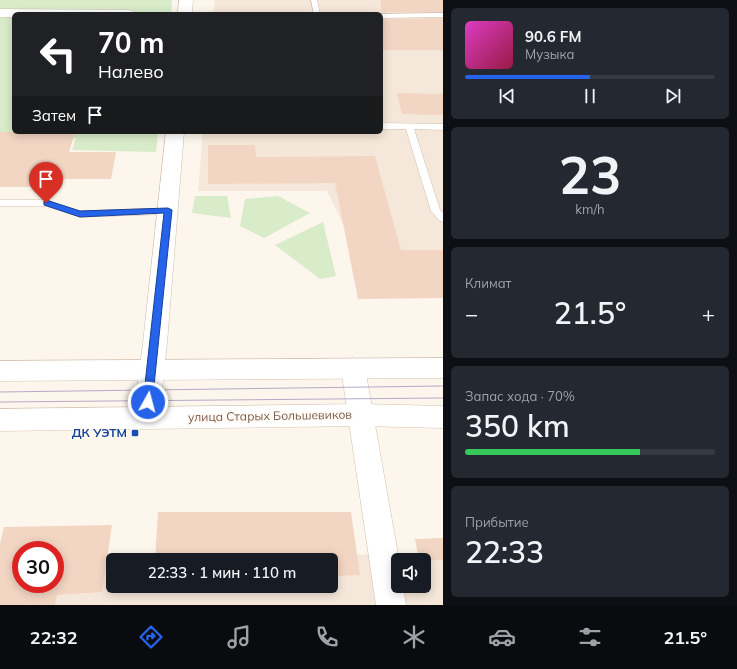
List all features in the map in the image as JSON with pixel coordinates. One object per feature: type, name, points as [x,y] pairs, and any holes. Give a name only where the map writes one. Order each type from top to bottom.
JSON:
[{"type":"street","points":[[185,12],[186,0]]},
{"type":"street","points":[[0,13],[53,6],[76,6],[115,12]]},
{"type":"street","points":[[146,418],[175,134]]},
{"type":"street","points":[[353,368],[391,605]]},
{"type":"street","points":[[0,371],[443,368]]},
{"type":"street","name":"улица Старых Большевиков","points":[[0,420],[361,415],[443,417]]},
{"type":"lane","points":[[314,0],[317,12]]},
{"type":"lane","points":[[383,16],[443,15]]},
{"type":"lane","points":[[383,126],[443,127]]},
{"type":"lane","points":[[409,126],[436,211],[443,219]]},
{"type":"lane","points":[[0,202],[46,203],[80,214],[168,210]]},
{"type":"shaded area","points":[[215,0],[443,0],[443,273],[367,273],[327,191],[198,191],[203,134],[383,134],[383,12],[213,12]]},
{"type":"shaded area","points":[[431,553],[443,553],[443,605],[1,605],[12,593],[64,593],[64,559],[106,558],[106,593],[338,593],[338,555],[391,554],[391,593],[431,593]]},
{"type":"green space","points":[[0,0],[172,0],[171,12],[12,12],[12,134],[158,134],[156,152],[72,150],[76,138],[0,135]]},
{"type":"green space","points":[[195,196],[227,196],[231,218],[192,213]]},
{"type":"green space","points":[[278,196],[310,213],[264,238],[240,226],[245,199]]},
{"type":"green space","points":[[323,222],[336,276],[320,279],[275,245]]},
{"type":"building","points":[[381,0],[443,0],[443,12],[381,12]]},
{"type":"building","points":[[443,18],[443,50],[383,50],[383,19]]},
{"type":"building","points":[[397,93],[443,94],[443,115],[402,114]]},
{"type":"building","points":[[0,132],[12,132],[12,134],[74,134],[69,152],[116,152],[111,179],[42,179],[40,187],[0,187]]},
{"type":"building","points":[[208,145],[255,145],[256,157],[375,156],[401,250],[443,250],[443,298],[358,299],[335,183],[208,184]]},
{"type":"building","points":[[158,512],[351,512],[360,575],[338,576],[338,553],[155,553]]},
{"type":"building","points":[[112,525],[108,553],[106,553],[106,565],[102,592],[57,595],[55,605],[0,605],[0,544],[4,527]]},
{"type":"building","points":[[443,538],[443,560],[431,560],[431,553],[418,553],[415,539]]},
{"type":"tram line","points":[[0,392],[443,386]]},
{"type":"tram line","points":[[0,402],[443,398]]},
{"type":"place","name":"ДК УЭТМ","points":[[135,433]]},
{"type":"route","points":[[46,203],[80,214],[168,210],[156,343],[148,402]]}]
